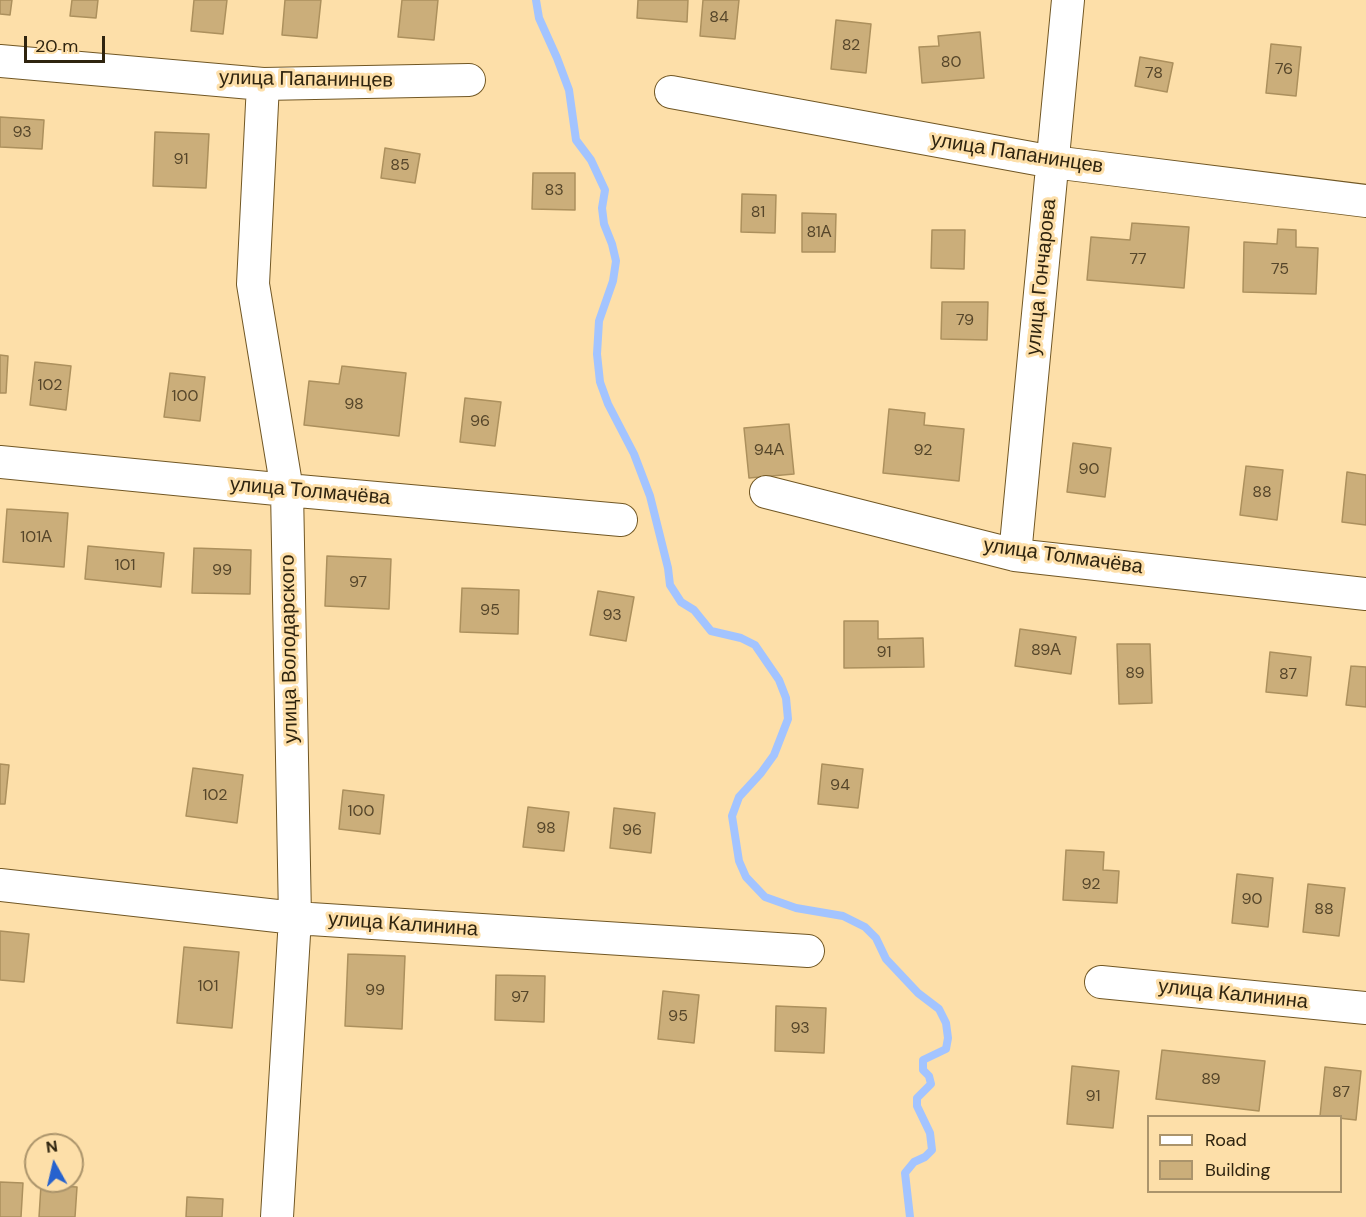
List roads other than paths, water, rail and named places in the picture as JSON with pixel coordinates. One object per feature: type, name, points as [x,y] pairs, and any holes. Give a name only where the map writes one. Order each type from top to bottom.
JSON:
[{"type":"street","name":"улица Гончарова","points":[[1015,555],[1068,0]]},
{"type":"street","name":"улица Папанинцев","points":[[0,61],[263,84],[469,80]]},
{"type":"street","name":"улица Володарского","points":[[263,84],[253,284],[287,490],[296,918],[277,1217]]},
{"type":"street","name":"улица Папанинцев","points":[[671,92],[1053,162],[1366,201]]},
{"type":"street","name":"улица Толмачёва","points":[[0,462],[621,520]]},
{"type":"street","name":"улица Толмачёва","points":[[766,492],[1015,555],[1366,594]]},
{"type":"street","name":"улица Калинина","points":[[0,885],[296,918],[808,951]]},
{"type":"street","name":"улица Калинина","points":[[1101,982],[1366,1008]]},
{"type":"waterway","points":[[536,0],[539,18],[569,90],[576,140],[591,160],[605,190],[602,208],[604,224],[616,261],[613,281],[599,321],[597,354],[600,382],[608,404],[634,454],[650,496],[670,585],[681,602],[694,610],[711,631],[741,638],[755,645],[779,680],[786,698],[788,719],[774,755],[739,797],[732,816],[739,861],[746,877],[765,897],[796,908],[843,916],[865,927],[876,938],[886,959],[918,993],[939,1009],[946,1023],[948,1038],[946,1049],[923,1060],[923,1070],[929,1076],[931,1084],[917,1098],[917,1106],[930,1133],[932,1150],[925,1157],[914,1162],[905,1173],[910,1217]]}]
